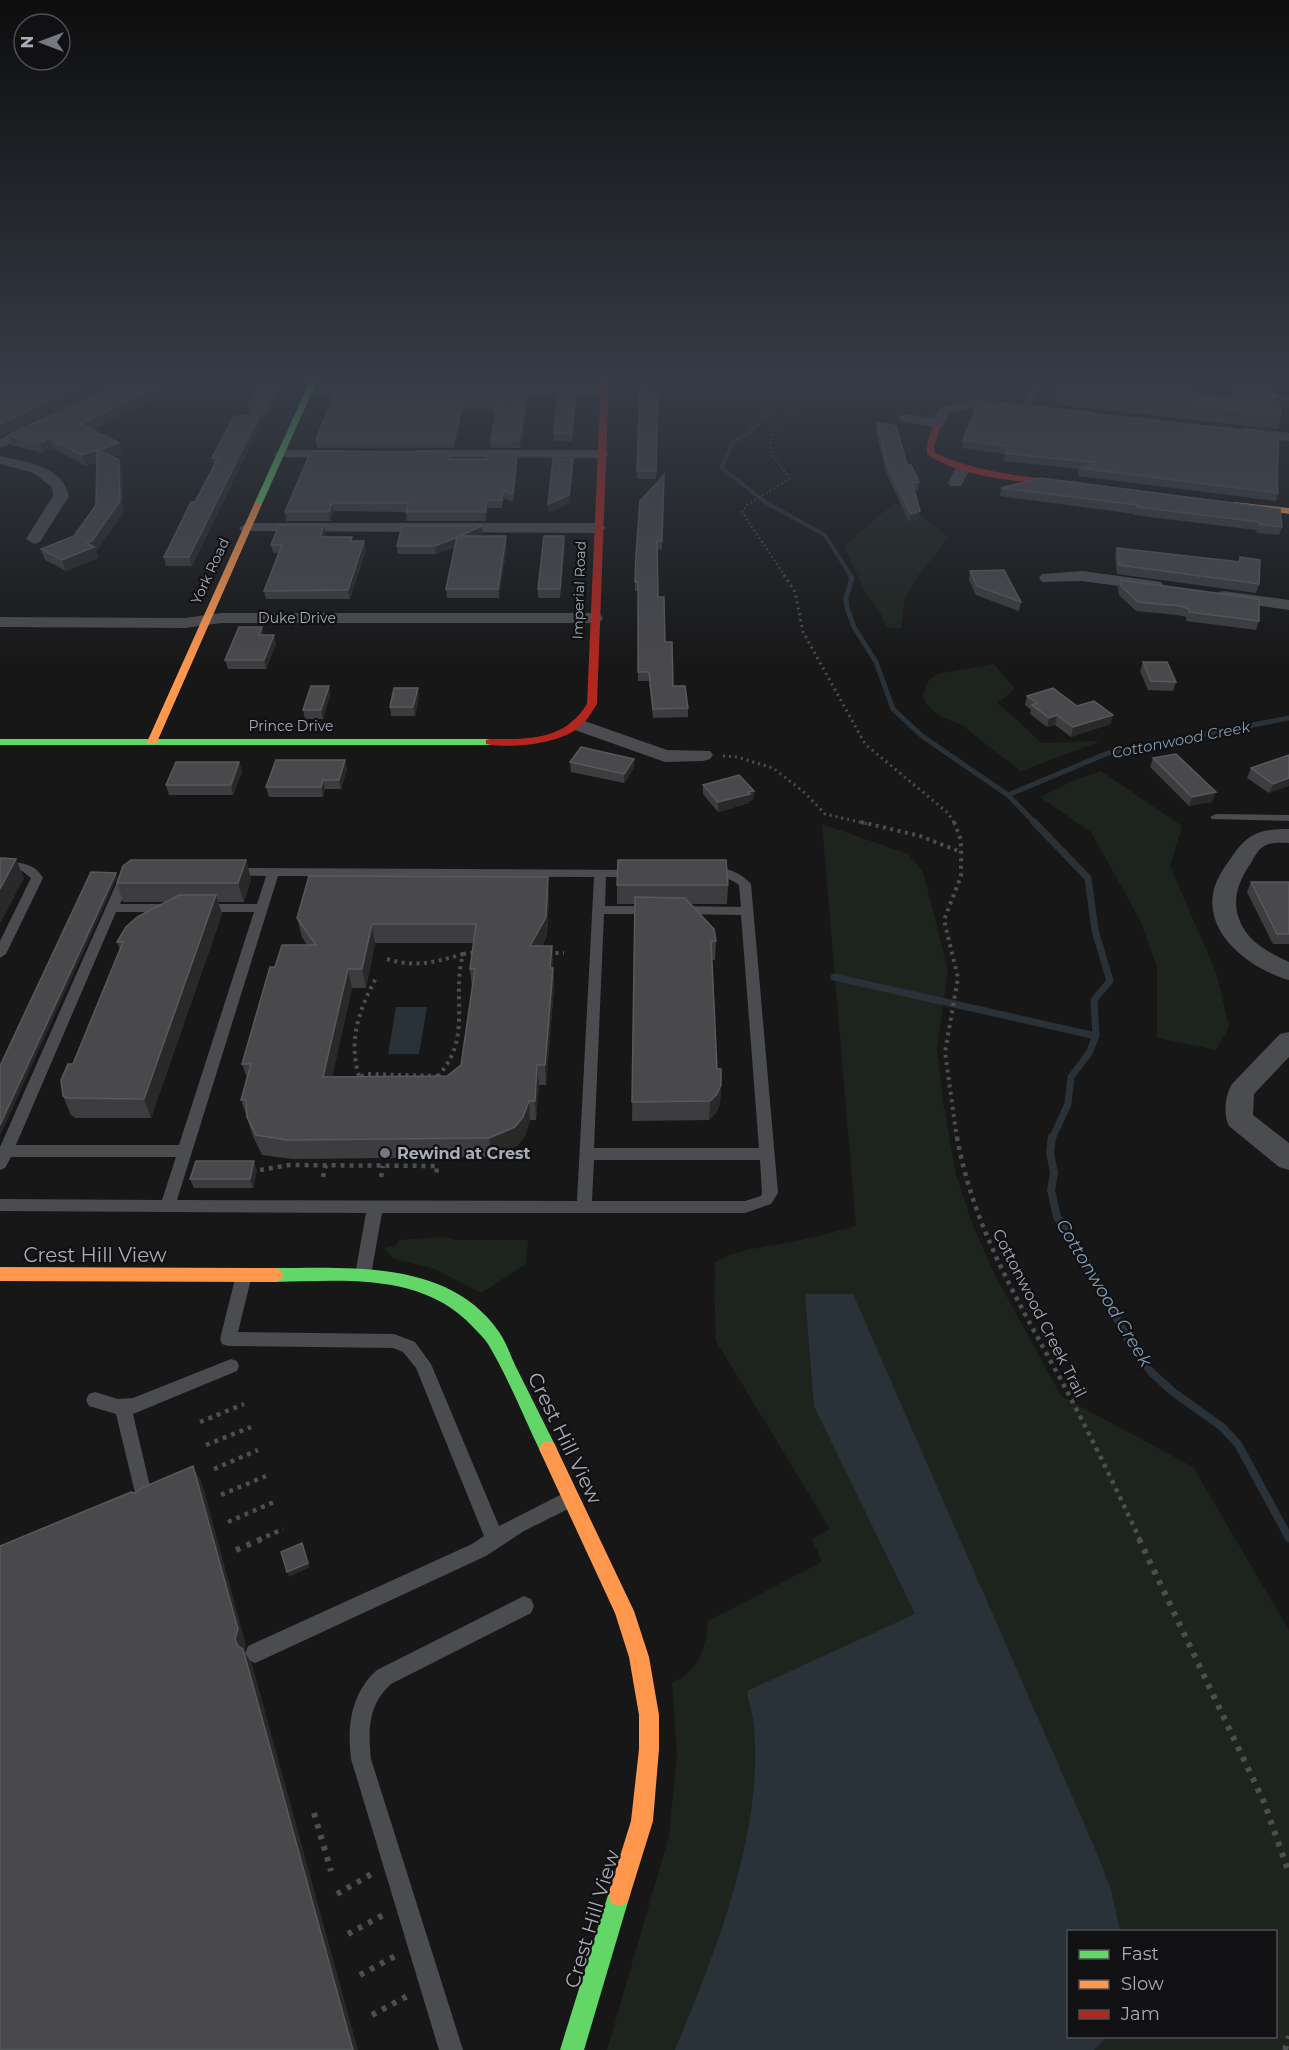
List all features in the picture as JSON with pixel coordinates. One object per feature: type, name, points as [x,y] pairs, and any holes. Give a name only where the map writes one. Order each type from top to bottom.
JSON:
[{"type":"street","points":[[34,538],[61,496],[61,488],[57,481],[50,477]]},
{"type":"street","name":"York Road","points":[[152,742],[271,477]]},
{"type":"street","name":"Imperial Road","points":[[579,725],[589,713],[592,704],[601,477]]},
{"type":"street","points":[[967,477],[1096,487]]},
{"type":"street","points":[[1225,502],[1289,511]]},
{"type":"street","points":[[247,528],[598,528]]},
{"type":"street","points":[[1048,578],[1082,576],[1174,589]]},
{"type":"street","points":[[1208,594],[1289,605]]},
{"type":"street","name":"Duke Drive","points":[[0,622],[185,622],[221,618],[594,618]]},
{"type":"street","points":[[579,725],[665,756],[703,755]]},
{"type":"street","name":"Prince Drive","points":[[0,742],[529,742],[562,734],[579,725]]},
{"type":"street","points":[[1289,836],[1275,836],[1254,842],[1230,873],[1222,898],[1232,930],[1243,945],[1289,972]]},
{"type":"street","points":[[1289,1041],[1240,1091],[1239,1119],[1289,1159]]},
{"type":"street","name":"Crest Hill View","points":[[0,1274],[389,1276],[417,1283],[452,1299],[478,1318],[496,1340],[618,1596],[633,1636],[645,1687],[649,1749],[645,1798],[634,1852],[572,2050]]},
{"type":"lane","points":[[1216,817],[1289,818]]},
{"type":"lane","points":[[0,866],[25,867],[34,872],[37,878],[0,954]]},
{"type":"lane","points":[[143,871],[134,873],[125,879],[3,1158],[185,1151]]},
{"type":"lane","points":[[216,872],[646,873]]},
{"type":"lane","points":[[168,1205],[273,872]]},
{"type":"lane","points":[[585,1208],[600,873]]},
{"type":"lane","points":[[0,1205],[585,1208],[756,1205],[766,1200],[770,1193],[745,884],[740,878],[729,873],[702,873]]},
{"type":"lane","points":[[112,908],[261,908]]},
{"type":"lane","points":[[599,910],[747,911]]},
{"type":"lane","points":[[587,1154],[766,1154]]},
{"type":"lane","points":[[363,1275],[375,1207]]},
{"type":"lane","points":[[244,1274],[228,1339],[394,1341],[409,1347],[423,1364],[495,1539]]},
{"type":"lane","points":[[95,1400],[123,1407],[141,1403],[231,1366]]},
{"type":"lane","points":[[123,1407],[144,1499]]},
{"type":"lane","points":[[255,1653],[479,1550],[518,1524],[573,1498]]},
{"type":"lane","points":[[451,2050],[361,1760],[360,1723],[367,1697],[377,1682],[384,1677],[524,1606]]},
{"type":"path","name":"Cottonwood Creek Trail","points":[[789,477],[783,484],[741,510],[743,515],[795,592],[803,632],[865,744],[952,818],[960,834],[961,876],[944,920],[957,970],[956,996],[945,1052],[963,1171],[984,1234],[1008,1285],[1062,1382],[1138,1536],[1264,1802],[1289,1873]]},
{"type":"path","points":[[703,755],[737,757],[773,768],[805,793],[825,814],[920,836],[961,852]]},
{"type":"path","points":[[387,959],[404,964],[429,964],[463,954],[481,952]]},
{"type":"path","points":[[540,953],[564,953]]},
{"type":"path","points":[[438,1076],[448,1065],[459,1034],[461,1008],[458,980],[463,954]]},
{"type":"path","points":[[359,1076],[353,1052],[356,1028],[363,1004],[376,978]]},
{"type":"path","points":[[350,1086],[359,1076],[367,1074],[438,1076],[444,1080]]},
{"type":"path","points":[[260,1170],[289,1165],[437,1166],[436,1177]]},
{"type":"path","points":[[323,1177],[326,1166]]},
{"type":"path","points":[[381,1177],[383,1166]]},
{"type":"path","points":[[200,1422],[244,1404]]},
{"type":"path","points":[[206,1445],[251,1427]]},
{"type":"path","points":[[214,1469],[258,1450]]},
{"type":"path","points":[[221,1495],[266,1476]]},
{"type":"path","points":[[228,1522],[274,1502]]},
{"type":"path","points":[[236,1550],[283,1529]]},
{"type":"path","points":[[314,1813],[331,1871]]},
{"type":"path","points":[[337,1894],[393,1862]]},
{"type":"path","points":[[348,1934],[406,1902]]},
{"type":"path","points":[[360,1975],[418,1943]]},
{"type":"path","points":[[372,2015],[431,1982]]},
{"type":"path","points":[[1285,2050],[1289,2036]]},
{"type":"shaded area","points":[[893,504],[913,509],[949,537],[917,577],[905,599],[901,628],[889,628],[885,624],[881,614],[866,594],[844,546]]},
{"type":"shaded area","points":[[994,664],[1015,689],[998,703],[1042,743],[1101,741],[1021,771],[960,724],[941,717],[926,704],[923,695],[929,680],[937,674]]},
{"type":"shaded area","points":[[1101,771],[1182,826],[1170,866],[1216,972],[1229,1027],[1216,1050],[1157,1038],[1157,967],[1140,920],[1091,832],[1040,797],[1077,779]]},
{"type":"shaded area","points":[[822,824],[908,854],[923,872],[948,970],[937,1049],[943,1101],[956,1175],[973,1226],[995,1275],[1061,1396],[1193,1467],[1289,1630],[1289,2050],[607,2050],[669,1836],[677,1754],[672,1683],[689,1672],[695,1665],[703,1649],[708,1621],[822,1562],[812,1539],[830,1529],[716,1341],[714,1263],[743,1251],[856,1226]]},
{"type":"shaded area","points":[[396,1007],[427,1007],[419,1054],[388,1054]]},
{"type":"shaded area","points":[[443,1237],[455,1240],[528,1240],[526,1264],[481,1293],[435,1269],[394,1259],[384,1248],[395,1246],[399,1240]]},
{"type":"shaded area","points":[[805,1294],[853,1294],[1111,1890],[1120,1930],[1067,1930],[1067,2038],[1106,2038],[1094,2050],[675,2050],[706,1974],[744,1850],[752,1808],[755,1767],[754,1727],[747,1691],[915,1614],[814,1406]]},
{"type":"building","points":[[97,477],[119,477],[120,501],[92,541],[87,543],[94,547],[62,560],[41,549],[74,536],[96,505]]},
{"type":"building","points":[[208,477],[229,477],[189,557],[164,557],[191,502],[195,502]]},
{"type":"building","points":[[300,477],[515,477],[513,494],[503,490],[502,500],[487,500],[485,512],[406,512],[409,503],[332,503],[329,512],[285,512]]},
{"type":"building","points":[[551,477],[571,477],[569,495],[548,504]]},
{"type":"building","points":[[664,477],[662,541],[657,541],[658,597],[664,597],[665,642],[672,642],[673,686],[685,686],[688,708],[653,709],[649,672],[638,672],[638,582],[635,582],[640,501]]},
{"type":"building","points":[[893,477],[916,477],[919,482],[912,482],[920,511],[911,514]]},
{"type":"building","points":[[1149,477],[1277,477],[1278,493]]},
{"type":"building","points":[[1040,478],[1280,509],[1282,527],[1259,524],[1259,522],[1137,507],[1137,505],[1001,488]]},
{"type":"building","points":[[279,525],[324,525],[320,537],[352,537],[350,541],[364,541],[348,590],[264,591],[282,545],[271,545]]},
{"type":"building","points":[[402,526],[482,526],[459,536],[506,536],[498,589],[446,589],[457,537],[435,546],[397,546]]},
{"type":"building","points":[[544,536],[564,536],[560,589],[538,589]]},
{"type":"building","points":[[1117,548],[1240,562],[1240,557],[1260,560],[1259,584],[1119,565]]},
{"type":"building","points":[[1004,570],[1021,602],[977,586],[970,571]]},
{"type":"building","points":[[1121,580],[1259,599],[1259,621],[1189,612],[1189,609],[1180,606],[1138,602],[1121,586]]},
{"type":"building","points":[[239,627],[262,627],[259,635],[274,635],[264,660],[225,660]]},
{"type":"building","points":[[1143,662],[1167,662],[1176,682],[1151,681]]},
{"type":"building","points":[[311,686],[329,686],[321,710],[303,710]]},
{"type":"building","points":[[394,688],[418,688],[413,707],[390,707]]},
{"type":"building","points":[[1053,688],[1077,706],[1094,701],[1113,715],[1073,727],[1057,715],[1049,718],[1032,705],[1037,703],[1027,696]]},
{"type":"building","points":[[581,747],[634,759],[624,774],[570,762]]},
{"type":"building","points":[[1176,754],[1216,792],[1192,797],[1153,758]]},
{"type":"building","points":[[1289,755],[1289,778],[1273,784],[1251,768]]},
{"type":"building","points":[[276,760],[345,760],[339,780],[323,780],[321,787],[266,787]]},
{"type":"building","points":[[176,762],[239,762],[231,785],[166,785]]},
{"type":"building","points":[[739,775],[754,791],[748,792],[750,794],[718,802],[703,785]]},
{"type":"building","points":[[0,858],[16,859],[0,889]]},
{"type":"building","points":[[131,860],[246,860],[238,883],[117,883],[123,866]]},
{"type":"building","points":[[618,860],[726,860],[728,885],[617,885]]},
{"type":"building","points":[[91,872],[116,873],[0,1125],[0,1066]]},
{"type":"building","points":[[309,876],[548,877],[546,917],[530,946],[552,946],[550,968],[553,968],[545,1065],[537,1065],[535,1101],[529,1101],[523,1117],[515,1127],[489,1138],[287,1140],[256,1135],[247,1117],[246,1100],[241,1100],[251,1064],[242,1064],[270,967],[275,967],[282,945],[316,945],[297,918]],"holes":[[[372,924],[476,924],[470,969],[475,969],[461,1065],[447,1076],[323,1077],[348,969],[362,969]]]},
{"type":"building","points":[[1251,882],[1289,882],[1289,934],[1277,934]]},
{"type":"building","points":[[179,895],[216,895],[144,1099],[67,1098],[63,1096],[61,1080],[68,1064],[73,1064],[123,942],[117,942],[126,927],[137,917]]},
{"type":"building","points":[[635,897],[685,898],[714,929],[716,941],[711,941],[717,1069],[721,1069],[721,1085],[717,1094],[710,1101],[632,1102]]},
{"type":"building","points":[[196,1161],[254,1161],[250,1179],[190,1179]]},
{"type":"building","points":[[193,1466],[238,1629],[235,1639],[238,1646],[243,1649],[353,2050],[0,2050],[0,1546],[131,1492],[135,1493]]},
{"type":"building","points":[[302,1543],[308,1563],[287,1572],[281,1552]]},
{"type":"waterway","name":"Cottonwood Creek","points":[[733,477],[765,502],[825,535],[851,576]]},
{"type":"waterway","name":"Cottonwood Creek","points":[[850,575],[852,578],[846,598],[847,608],[854,627],[876,662],[893,709],[922,736],[1008,795]]},
{"type":"waterway","name":"Cottonwood Creek","points":[[1008,795],[1108,753],[1289,718]]},
{"type":"waterway","name":"Cottonwood Creek","points":[[1008,795],[1036,824]]},
{"type":"waterway","name":"Cottonwood Creek","points":[[1034,822],[1088,878],[1095,930],[1110,981],[1094,1000],[1096,1036]]},
{"type":"waterway","points":[[834,977],[1096,1036]]},
{"type":"waterway","name":"Cottonwood Creek","points":[[1052,1139],[1068,1104],[1071,1077],[1089,1053],[1096,1036]]},
{"type":"waterway","name":"Cottonwood Creek","points":[[1052,1137],[1050,1153],[1054,1173],[1051,1190],[1057,1217],[1084,1257],[1130,1343],[1151,1372],[1173,1392],[1222,1427],[1238,1444],[1289,1538]]},
{"type":"traffic: fast","points":[[258,504],[270,477]]},
{"type":"traffic: fast","points":[[0,742],[490,742]]},
{"type":"traffic: fast","points":[[275,1275],[365,1275],[393,1278],[420,1285],[446,1296],[470,1313],[493,1337],[548,1449]]},
{"type":"traffic: fast","points":[[572,2050],[619,1895]]},
{"type":"traffic: slow","points":[[152,742],[258,504]]},
{"type":"traffic: slow","points":[[1237,504],[1289,511]]},
{"type":"traffic: slow","points":[[0,1274],[275,1275]]},
{"type":"traffic: slow","points":[[548,1449],[624,1611],[639,1657],[649,1715],[649,1749],[642,1821],[619,1895]]},
{"type":"traffic: jam","points":[[490,742],[534,741],[561,734],[584,717],[592,704],[601,477]]},
{"type":"traffic: jam","points":[[1007,477],[1079,484]]},
{"type":"place","name":"Rewind at Crest","points":[[385,1153]]}]
